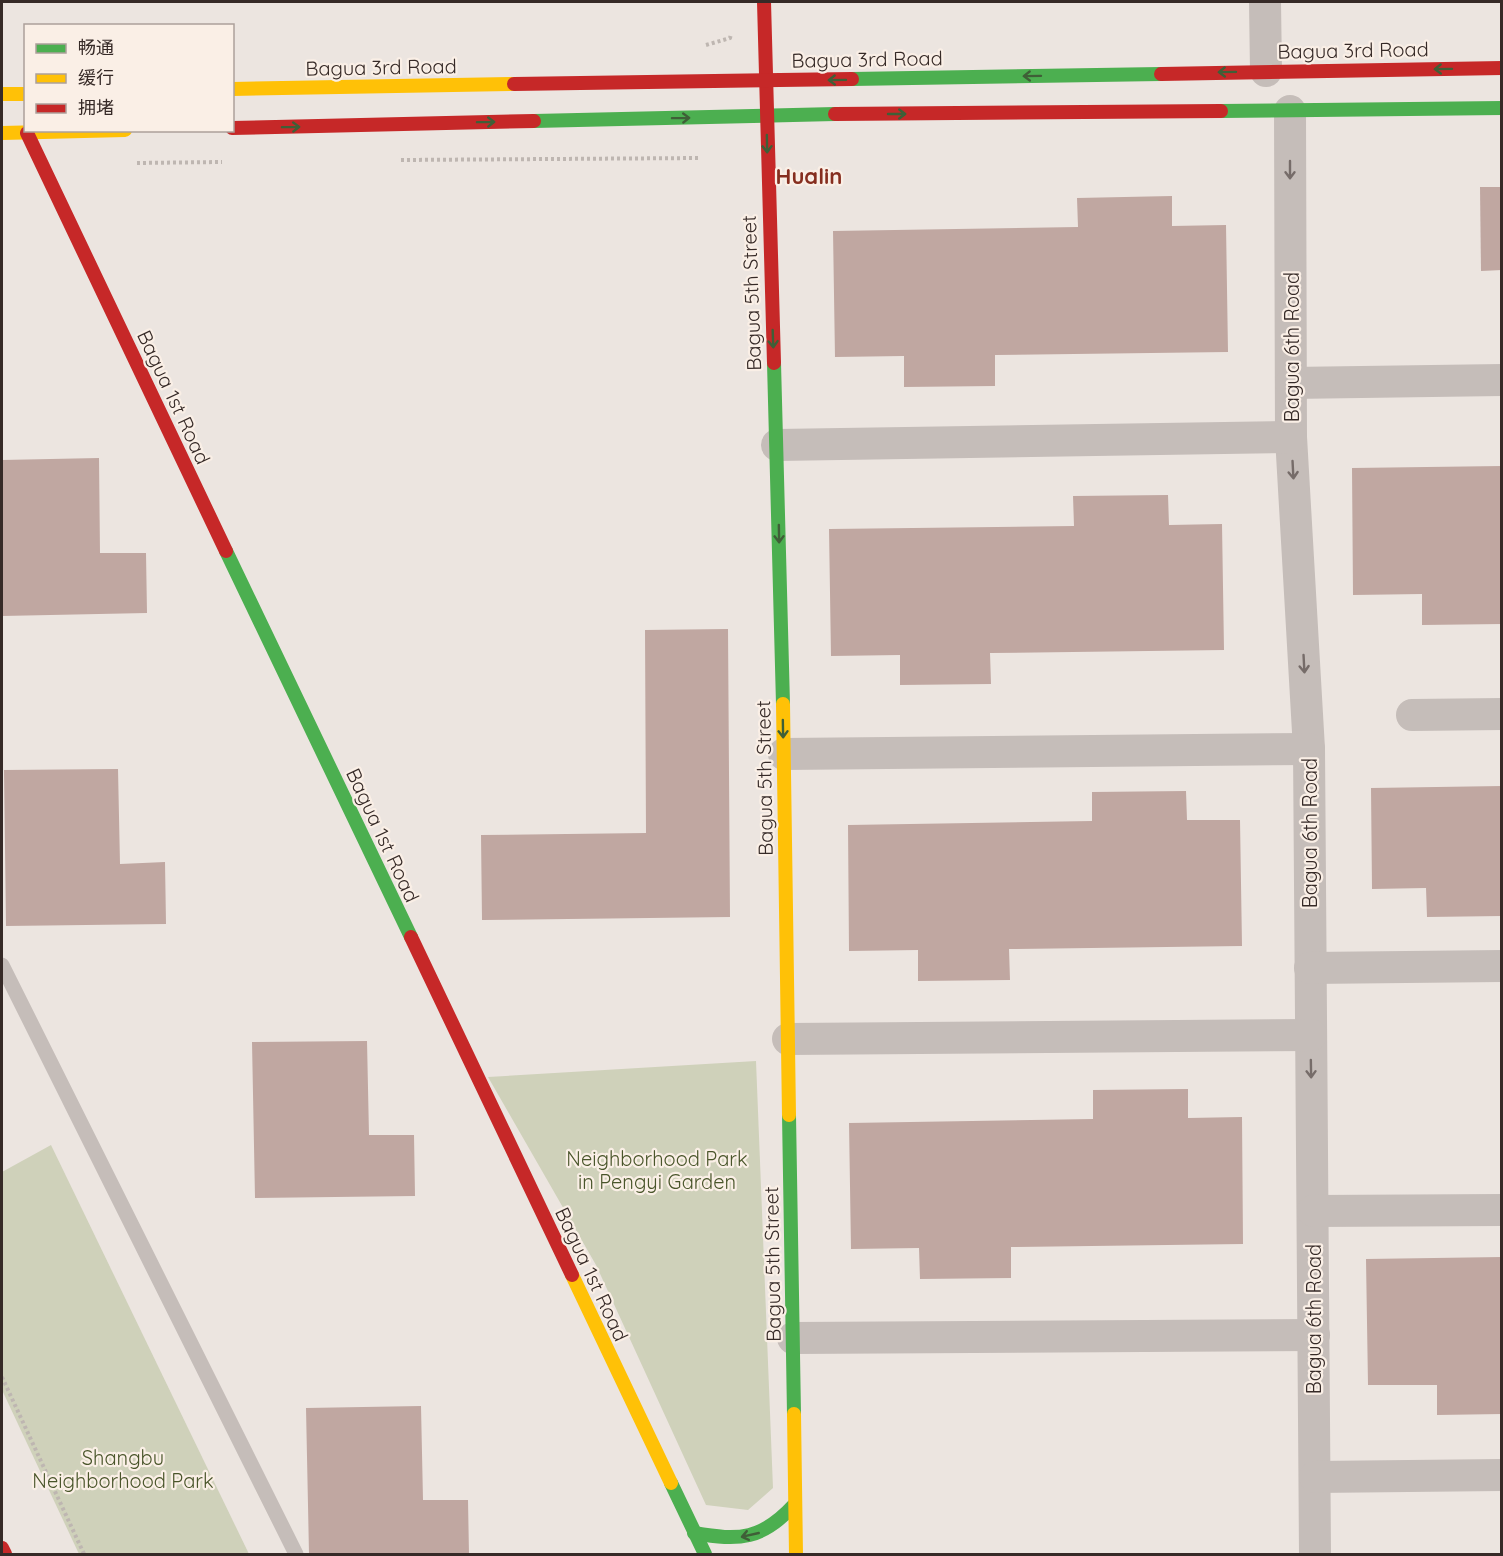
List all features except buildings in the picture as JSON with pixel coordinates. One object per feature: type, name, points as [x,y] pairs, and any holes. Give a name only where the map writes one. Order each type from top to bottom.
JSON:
[{"type":"street","name":"Bagua 5th Street","points":[[764,2],[767,202],[777,445],[796,1554]]},
{"type":"street","points":[[1265,2],[1266,71]]},
{"type":"street","name":"Bagua 3rd Road","points":[[234,89],[1502,68]]},
{"type":"street","points":[[2,94],[24,94]]},
{"type":"street","points":[[234,128],[766,115],[1502,108]]},
{"type":"street","name":"Bagua 6th Road","points":[[1290,111],[1291,437],[1309,749],[1315,1554]]},
{"type":"street","points":[[2,133],[60,132]]},
{"type":"street","name":"Bagua 1st Road","points":[[27,133],[705,1554]]},
{"type":"street","points":[[1291,383],[1502,380]]},
{"type":"street","points":[[777,445],[1291,437]]},
{"type":"street","points":[[1412,715],[1502,714]]},
{"type":"street","points":[[783,753],[1309,749]]},
{"type":"street","points":[[1310,968],[1502,966]]},
{"type":"street","points":[[788,1039],[1311,1035]]},
{"type":"street","points":[[1312,1211],[1502,1210]]},
{"type":"street","points":[[793,1338],[1314,1335]]},
{"type":"street","points":[[1315,1477],[1502,1474]]},
{"type":"street","points":[[694,1533],[726,1539],[754,1535],[778,1524],[795,1504]]},
{"type":"street","points":[[2,1548],[4,1554]]},
{"type":"lane","points":[[2,966],[296,1554]]},
{"type":"path","points":[[2,1377],[84,1554]]},
{"type":"green space","name":"Neighborhood Park in Pengyi Garden","points":[[756,1061],[773,1488],[748,1510],[706,1505],[596,1265],[488,1077]]},
{"type":"green space","name":"Shangbu Neighborhood Park","points":[[51,1145],[249,1554],[79,1554],[2,1390],[2,1172]]},
{"type":"traffic: fast","points":[[852,79],[1161,74]]},
{"type":"traffic: fast","points":[[1221,111],[1502,108]]},
{"type":"traffic: fast","points":[[534,121],[835,114]]},
{"type":"traffic: fast","points":[[774,363],[783,704]]},
{"type":"traffic: fast","points":[[226,551],[411,937]]},
{"type":"traffic: fast","points":[[789,1115],[794,1414]]},
{"type":"traffic: fast","points":[[671,1483],[705,1554]]},
{"type":"traffic: fast","points":[[694,1533],[725,1537],[749,1535],[772,1525],[795,1504]]},
{"type":"traffic: slow","points":[[234,89],[514,84]]},
{"type":"traffic: slow","points":[[2,94],[24,94]]},
{"type":"traffic: slow","points":[[2,133],[43,132]]},
{"type":"traffic: slow","points":[[783,704],[789,1115]]},
{"type":"traffic: slow","points":[[572,1275],[671,1483]]},
{"type":"traffic: slow","points":[[794,1414],[796,1554]]},
{"type":"traffic: jam","points":[[764,2],[774,363]]},
{"type":"traffic: jam","points":[[1161,74],[1502,68]]},
{"type":"traffic: jam","points":[[514,84],[852,79]]},
{"type":"traffic: jam","points":[[835,114],[1221,111]]},
{"type":"traffic: jam","points":[[234,128],[534,121]]},
{"type":"traffic: jam","points":[[27,133],[226,551]]},
{"type":"traffic: jam","points":[[411,937],[572,1275]]},
{"type":"traffic: jam","points":[[2,1548],[5,1554]]},
{"type":"district","name":"Hualin","points":[[809,176]]}]
